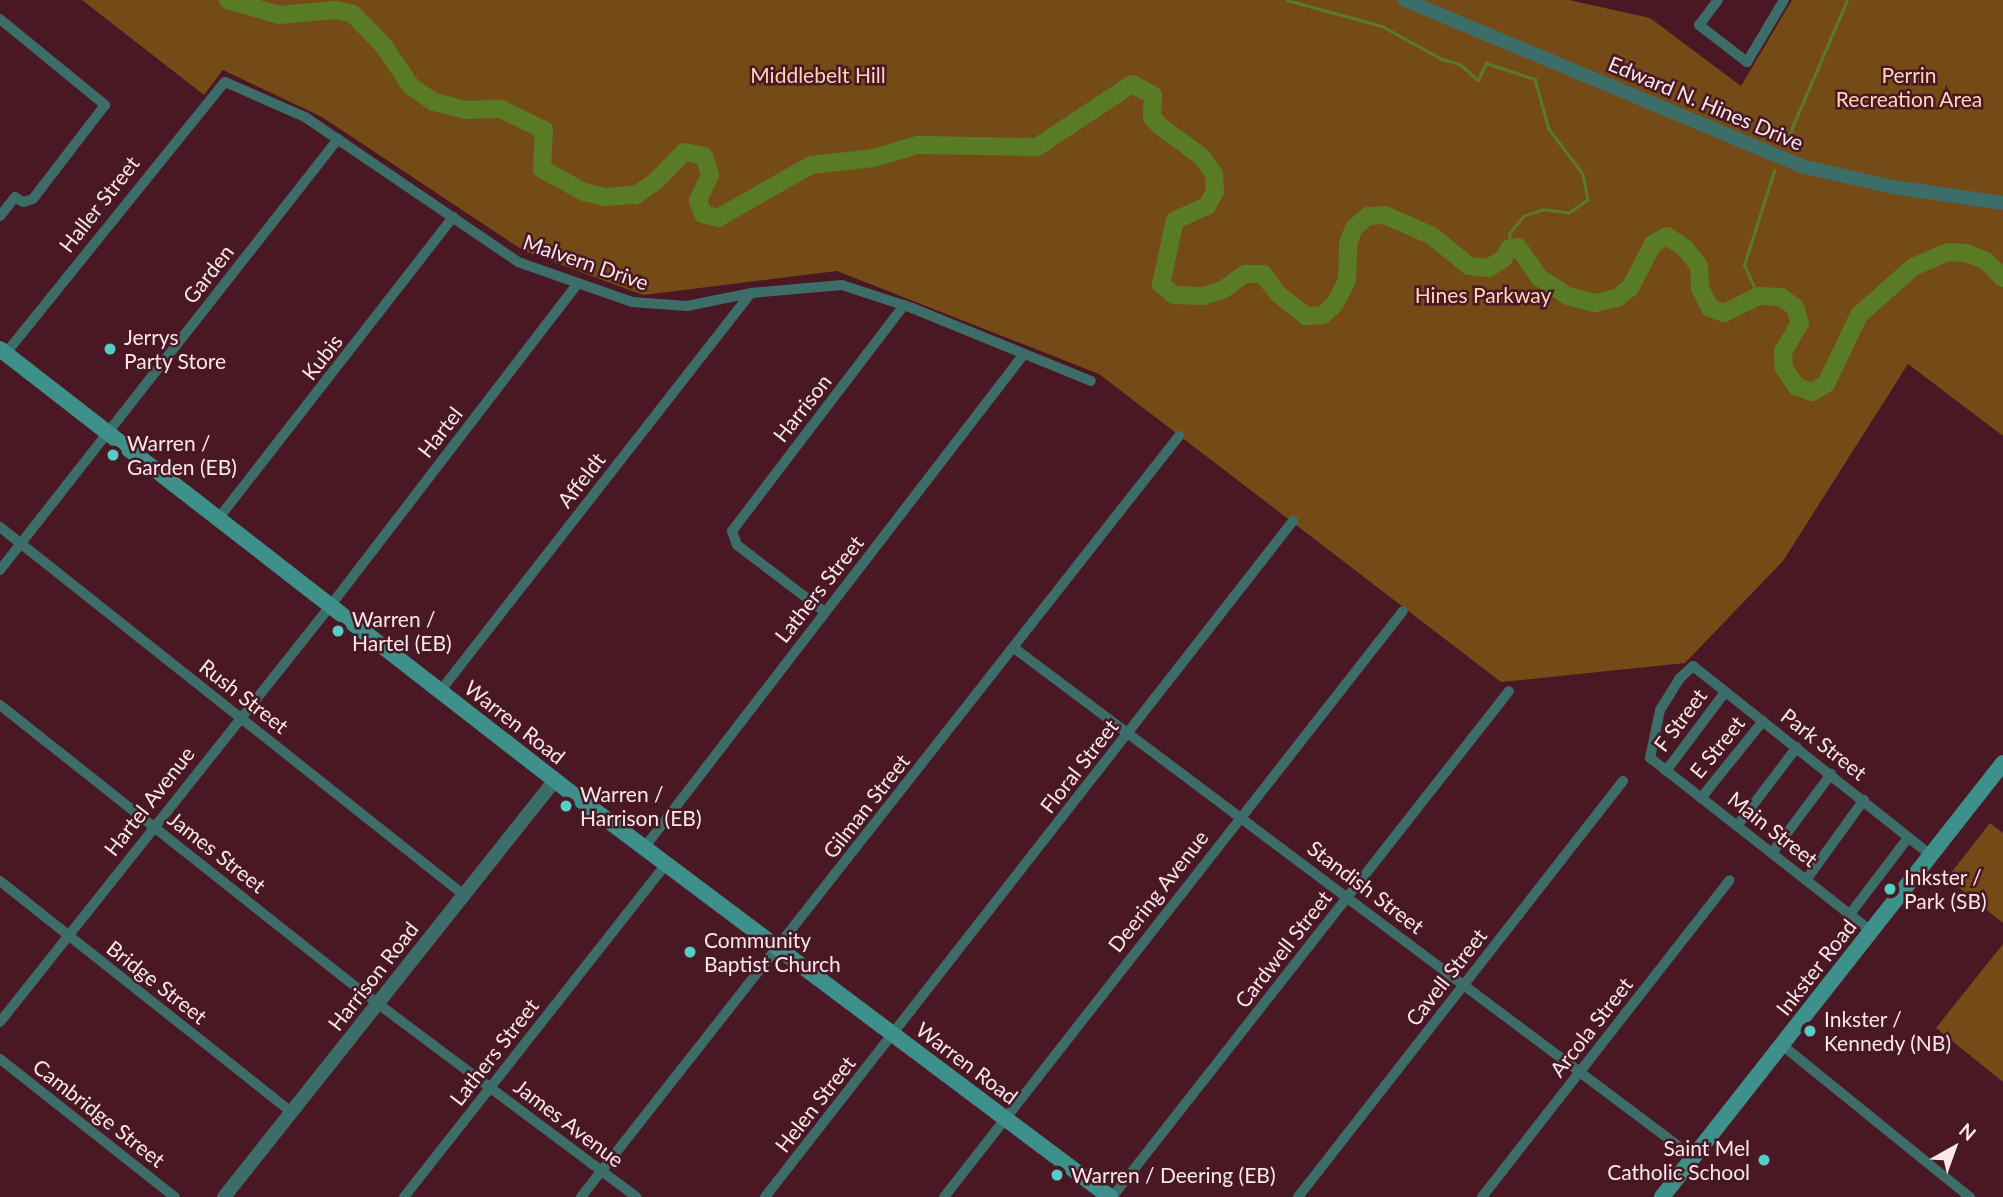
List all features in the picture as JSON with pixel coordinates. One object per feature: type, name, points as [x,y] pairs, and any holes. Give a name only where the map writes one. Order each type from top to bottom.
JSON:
[{"type":"main road","name":"Warren Road","points":[[3,351],[644,848],[1111,1197]]},
{"type":"main road","name":"Inkster Road","points":[[1662,1197],[2003,763]]},
{"type":"street","name":"Edward N. Hines Drive","points":[[1405,0],[1801,166],[1893,187],[2003,203]]},
{"type":"street","points":[[1718,0],[1699,25],[1747,62],[1784,0]]},
{"type":"street","points":[[0,19],[96,94],[105,105],[33,199],[23,202],[15,197],[0,216]]},
{"type":"street","name":"Malvern Drive","points":[[225,82],[296,111],[518,262],[632,302],[662,307],[828,284],[904,305],[1091,381]]},
{"type":"street","name":"Haller Street","points":[[3,351],[225,82]]},
{"type":"street","name":"Garden","points":[[0,570],[338,138]]},
{"type":"street","name":"Kubis","points":[[218,519],[453,217]]},
{"type":"street","name":"Hartel","points":[[331,605],[578,283]]},
{"type":"street","name":"Affeldt","points":[[441,690],[751,293]]},
{"type":"street","name":"Harrison","points":[[825,612],[737,545],[732,534],[904,305]]},
{"type":"street","name":"Lathers Street","points":[[644,848],[1024,354]]},
{"type":"street","name":"Gilman Street","points":[[581,1197],[1179,436]]},
{"type":"street","name":"Floral Street","points":[[894,1034],[1293,521]]},
{"type":"street","name":"Rush Street","points":[[0,527],[464,895]]},
{"type":"street","name":"Hartel Avenue","points":[[0,1022],[331,605]]},
{"type":"street","name":"Deering Avenue","points":[[944,1197],[1403,611]]},
{"type":"street","name":"Standish Street","points":[[1014,648],[1693,1157]]},
{"type":"street","name":"Park Street","points":[[1650,758],[1660,710],[1679,679],[1693,666],[1931,855]]},
{"type":"street","name":"Cardwell Street","points":[[1111,1197],[1509,691]]},
{"type":"street","name":"F Street","points":[[1666,771],[1725,692]]},
{"type":"street","name":"James Street","points":[[0,705],[378,1003]]},
{"type":"street","name":"E Street","points":[[1701,798],[1763,721]]},
{"type":"street","points":[[1737,826],[1797,747]]},
{"type":"street","name":"Main Street","points":[[1650,758],[1871,931]]},
{"type":"street","points":[[1772,853],[1831,774]]},
{"type":"street","name":"Harrison Road","points":[[224,1197],[555,780]]},
{"type":"street","name":"Cavell Street","points":[[1298,1197],[1623,781]]},
{"type":"street","points":[[1807,880],[1864,800]]},
{"type":"street","points":[[1850,914],[1908,838]]},
{"type":"street","name":"Lathers Street","points":[[404,1197],[666,864]]},
{"type":"street","name":"Arcola Street","points":[[1482,1197],[1730,880]]},
{"type":"street","name":"Bridge Street","points":[[0,881],[291,1112]]},
{"type":"street","name":"James Avenue","points":[[378,1003],[636,1197]]},
{"type":"street","name":"Helen Street","points":[[765,1197],[894,1034]]},
{"type":"street","points":[[1782,1045],[1970,1197]]},
{"type":"street","name":"Cambridge Street","points":[[0,1059],[175,1197]]},
{"type":"green space","name":"Hines Parkway","points":[[82,0],[1569,0],[1650,18],[1741,86],[1792,0],[2003,0],[2003,436],[1908,364],[1783,561],[1685,663],[1501,682],[1099,374],[837,271],[643,295],[524,251],[322,117],[223,70],[204,95]]},
{"type":"green space","points":[[1990,823],[2003,833],[2003,923],[1947,878]]},
{"type":"green space","points":[[2003,944],[2003,1082],[1936,1028]]},
{"type":"waterway","points":[[228,0],[279,15],[336,10],[353,14],[383,45],[411,86],[434,102],[466,110],[501,109],[544,130],[542,169],[584,192],[605,197],[636,195],[656,181],[684,152],[704,156],[710,175],[698,201],[703,214],[718,218],[811,165],[873,158],[918,145],[1037,147],[1132,84],[1153,95],[1152,117],[1202,157],[1214,174],[1215,192],[1207,206],[1175,220],[1161,284],[1174,295],[1203,296],[1224,289],[1245,274],[1263,274],[1278,294],[1306,316],[1323,315],[1335,304],[1347,280],[1348,243],[1354,228],[1368,216],[1385,215],[1432,236],[1469,266],[1488,268],[1503,259],[1509,249],[1518,247],[1540,278],[1568,296],[1595,303],[1617,298],[1630,288],[1653,244],[1667,236],[1685,248],[1699,266],[1700,288],[1710,308],[1724,313],[1759,296],[1781,297],[1795,307],[1800,323],[1783,351],[1784,368],[1796,386],[1812,392],[1826,384],[1859,315],[1913,267],[1949,252],[1966,253],[1986,261],[2003,278]]},
{"type":"waterway","points":[[1287,0],[1382,26],[1442,59],[1460,64],[1478,80],[1486,63],[1535,79],[1549,129],[1583,174],[1588,200],[1569,213],[1543,210],[1524,216],[1510,233],[1509,249]]},
{"type":"waterway","points":[[1785,144],[1847,0]]},
{"type":"waterway","points":[[1758,296],[1744,265],[1774,171]]},
{"type":"place","name":"Jerrys Party Store","points":[[110,349]]},
{"type":"place","name":"Warren / Garden (EB)","points":[[113,455]]},
{"type":"place","name":"Warren / Hartel (EB)","points":[[338,631]]},
{"type":"place","name":"Warren / Harrison (EB)","points":[[566,806]]},
{"type":"place","name":"Inkster / Park (SB)","points":[[1890,889]]},
{"type":"place","name":"Community Baptist Church","points":[[690,952]]},
{"type":"place","name":"Inkster / Kennedy (NB)","points":[[1810,1031]]},
{"type":"place","name":"Saint Mel Catholic School","points":[[1764,1160]]},
{"type":"place","name":"Warren / Deering (EB)","points":[[1057,1175]]},
{"type":"park label","name":"Middlebelt Hill","points":[[818,75]]},
{"type":"park label","name":"Perrin Recreation Area","points":[[1909,87]]}]
